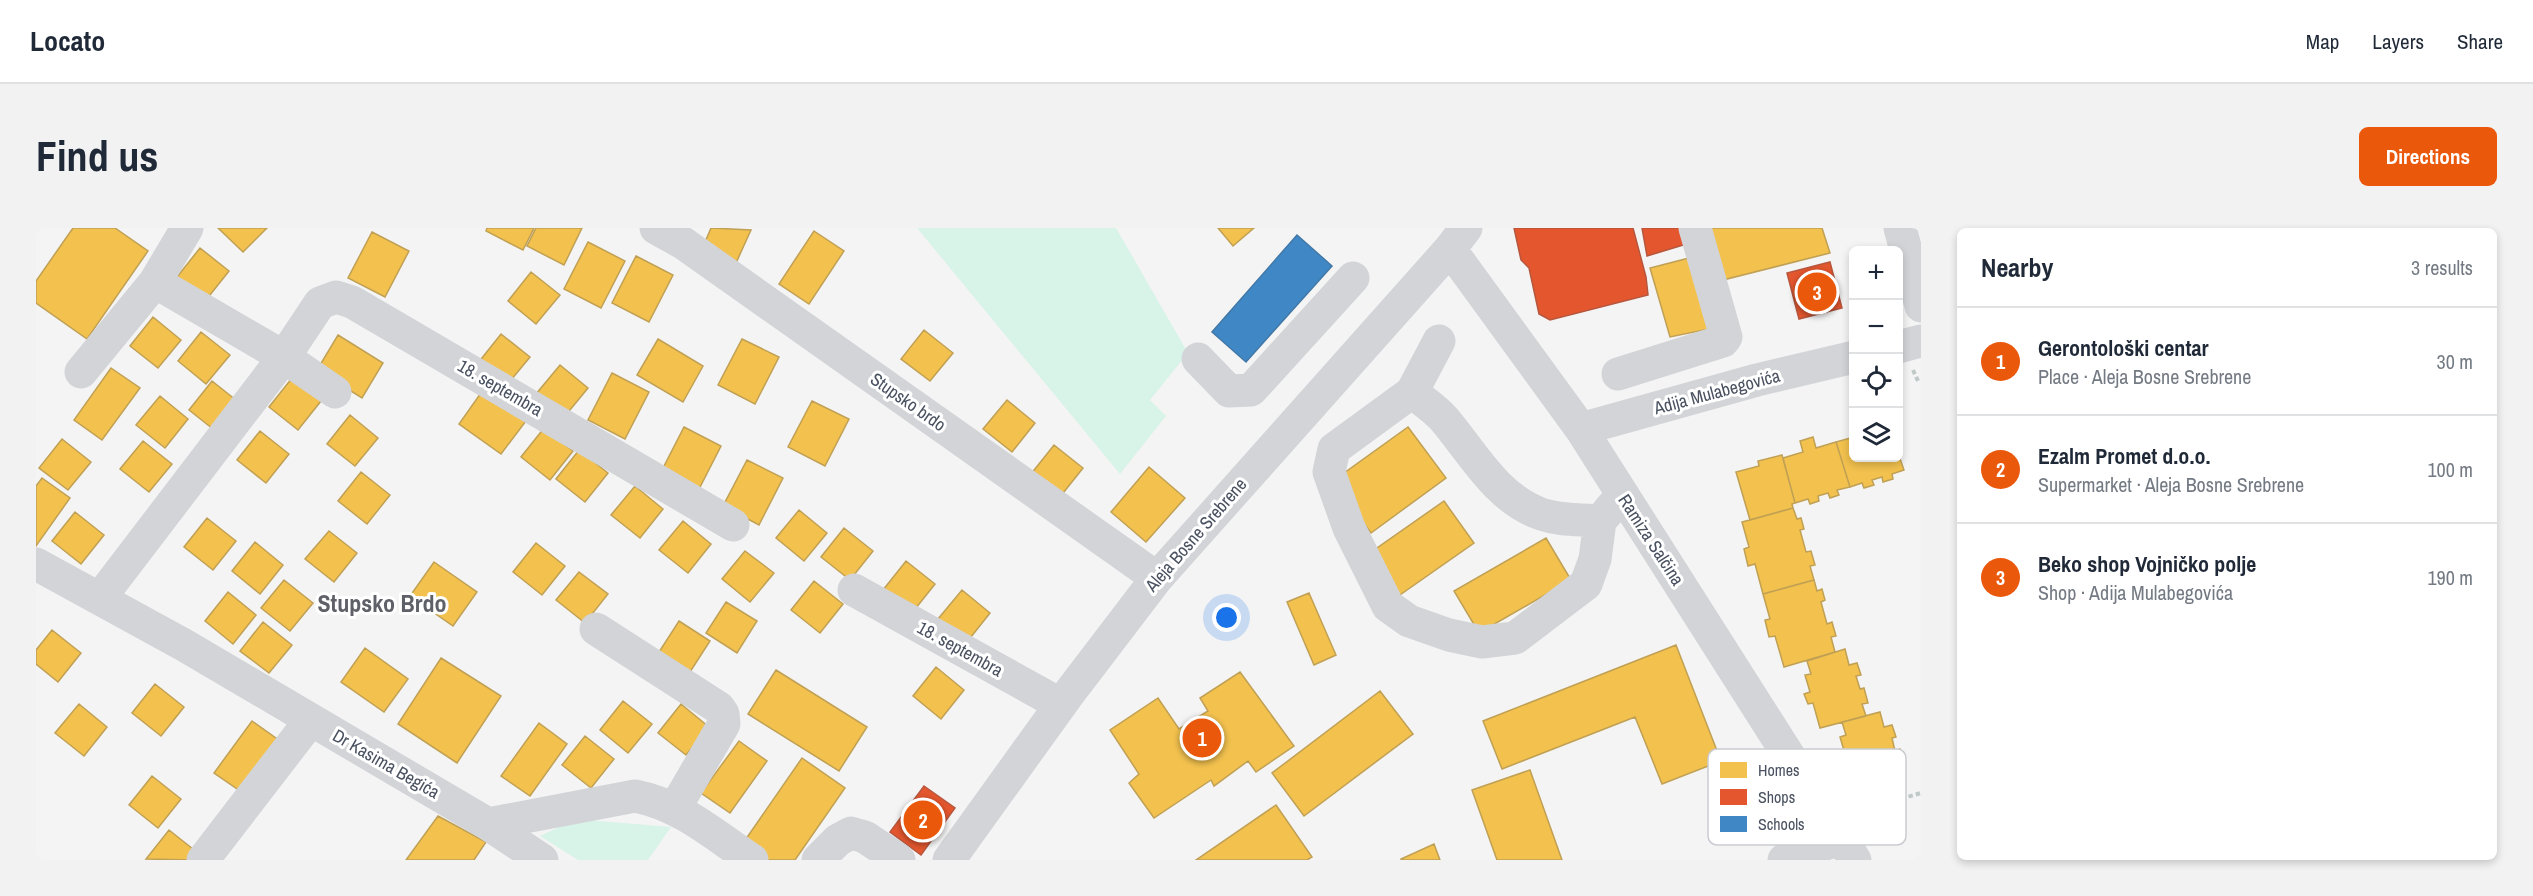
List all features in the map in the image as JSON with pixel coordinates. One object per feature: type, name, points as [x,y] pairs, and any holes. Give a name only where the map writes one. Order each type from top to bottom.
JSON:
[{"type":"street","points":[[81,372],[155,282],[187,228]]},
{"type":"street","name":"Stupsko brdo","points":[[656,228],[692,250],[1157,578]]},
{"type":"street","points":[[1618,374],[1723,341],[1726,337],[1695,228]]},
{"type":"street","points":[[1900,228],[1921,306]]},
{"type":"street","name":"Aleja Bosne Srebrene","points":[[949,860],[1067,696],[1157,578],[1458,238]]},
{"type":"street","name":"Ramiza Salčina","points":[[1458,238],[1622,495],[1791,749]]},
{"type":"street","points":[[1198,359],[1229,391],[1251,390],[1353,278]]},
{"type":"street","points":[[155,282],[284,357],[335,392]]},
{"type":"street","name":"18. septembra","points":[[100,598],[284,357],[320,303],[336,297],[352,302],[733,525]]},
{"type":"street","points":[[1439,341],[1412,392],[1334,449],[1329,472],[1349,528],[1388,606],[1409,621],[1449,635],[1482,642],[1515,638],[1586,584],[1595,559],[1600,521],[1622,495]]},
{"type":"street","points":[[1903,346],[1921,341]]},
{"type":"street","name":"Adija Mulabegovića","points":[[1581,429],[1756,380],[1849,358]]},
{"type":"street","points":[[1412,392],[1443,419],[1493,482],[1515,502],[1562,520],[1600,521]]},
{"type":"street","name":"Dr Kasima Begića","points":[[36,564],[100,598],[488,824],[542,860]]},
{"type":"street","name":"18. septembra","points":[[854,590],[1056,702],[1067,696]]},
{"type":"street","points":[[596,629],[719,708],[723,714],[724,724],[675,808]]},
{"type":"street","points":[[203,860],[310,721]]},
{"type":"street","points":[[488,824],[635,796],[658,801],[675,808],[752,860]]},
{"type":"street","points":[[818,860],[838,840],[851,833],[866,837],[899,860]]},
{"type":"street","points":[[1784,860],[1827,845]]},
{"type":"path","points":[[1906,802],[1921,793]]},
{"type":"green space","points":[[917,228],[1116,228],[1188,353],[1150,400],[1166,416],[1120,474]]},
{"type":"green space","points":[[576,819],[671,827],[648,860],[578,860],[540,836]]},
{"type":"building: Homes","points":[[73,228],[115,228],[148,251],[87,339],[36,303],[36,281]]},
{"type":"building: Homes","points":[[218,228],[267,228],[243,252]]},
{"type":"building: Homes","points":[[487,228],[534,228],[523,250],[486,231]]},
{"type":"building: Homes","points":[[536,228],[582,228],[564,265],[527,246]]},
{"type":"building: Homes","points":[[711,228],[751,230],[736,263],[702,249]]},
{"type":"building: Homes","points":[[1218,228],[1254,228],[1233,246]]},
{"type":"building: Homes","points":[[1708,228],[1822,228],[1830,253],[1723,280]]},
{"type":"building: Homes","points":[[814,231],[844,251],[809,304],[779,284]]},
{"type":"building: Homes","points":[[372,232],[409,251],[385,297],[348,278]]},
{"type":"building: Homes","points":[[588,242],[625,261],[601,308],[564,289]]},
{"type":"building: Homes","points":[[200,248],[229,271],[206,300],[177,277]]},
{"type":"building: Homes","points":[[636,256],[673,275],[649,322],[612,303]]},
{"type":"building: Homes","points":[[1693,257],[1714,328],[1670,337],[1650,268]]},
{"type":"building: Homes","points":[[531,272],[560,295],[536,324],[508,301]]},
{"type":"building: Homes","points":[[153,317],[181,340],[158,368],[130,346]]},
{"type":"building: Homes","points":[[924,330],[953,353],[930,381],[901,359]]},
{"type":"building: Homes","points":[[201,332],[230,355],[206,384],[178,361]]},
{"type":"building: Homes","points":[[501,334],[530,357],[506,386],[478,363]]},
{"type":"building: Homes","points":[[338,335],[383,363],[362,398],[317,370]]},
{"type":"building: Homes","points":[[658,339],[703,366],[683,402],[637,375]]},
{"type":"building: Homes","points":[[742,339],[779,357],[755,404],[718,385]]},
{"type":"building: Homes","points":[[560,365],[588,388],[565,416],[536,394]]},
{"type":"building: Homes","points":[[111,368],[140,388],[102,440],[74,420]]},
{"type":"building: Homes","points":[[612,373],[649,392],[625,439],[588,420]]},
{"type":"building: Homes","points":[[292,378],[321,401],[298,430],[269,407]]},
{"type":"building: Homes","points":[[212,381],[241,404],[218,433],[189,410]]},
{"type":"building: Homes","points":[[483,390],[526,421],[501,454],[459,424]]},
{"type":"building: Homes","points":[[160,396],[188,419],[165,448],[136,425]]},
{"type":"building: Homes","points":[[1007,400],[1035,423],[1012,452],[983,429]]},
{"type":"building: Homes","points":[[812,401],[849,419],[825,466],[788,447]]},
{"type":"building: Homes","points":[[350,415],[378,438],[355,466],[327,444]]},
{"type":"building: Homes","points":[[684,427],[721,446],[697,493],[660,474]]},
{"type":"building: Homes","points":[[1408,427],[1446,478],[1371,533],[1333,481]]},
{"type":"building: Homes","points":[[544,428],[573,451],[550,480],[521,457]]},
{"type":"building: Homes","points":[[260,431],[289,454],[266,483],[237,460]]},
{"type":"building: Homes","points":[[1813,437],[1816,448],[1836,442],[1850,487],[1837,490],[1839,495],[1830,498],[1828,493],[1818,496],[1819,501],[1810,504],[1808,499],[1795,503],[1783,458],[1803,452],[1800,441]]},
{"type":"building: Homes","points":[[1849,438],[1849,462],[1901,462],[1904,470],[1892,474],[1893,479],[1883,482],[1882,477],[1872,480],[1874,485],[1864,488],[1862,483],[1850,487],[1836,442]]},
{"type":"building: Homes","points":[[62,439],[91,462],[68,490],[39,468]]},
{"type":"building: Homes","points":[[143,441],[172,464],[149,492],[120,469]]},
{"type":"building: Homes","points":[[1054,445],[1083,468],[1060,497],[1031,474]]},
{"type":"building: Homes","points":[[579,450],[608,473],[585,502],[556,479]]},
{"type":"building: Homes","points":[[1782,455],[1795,503],[1792,504],[1793,508],[1750,520],[1736,472],[1759,466],[1758,461]]},
{"type":"building: Homes","points":[[747,460],[783,478],[759,525],[723,506]]},
{"type":"building: Homes","points":[[1149,467],[1185,498],[1146,542],[1111,512]]},
{"type":"building: Homes","points":[[361,472],[390,495],[367,524],[338,501]]},
{"type":"building: Homes","points":[[42,478],[70,498],[36,546],[36,486]]},
{"type":"building: Homes","points":[[635,486],[663,509],[640,538],[611,515]]},
{"type":"building: Homes","points":[[1444,501],[1474,543],[1397,597],[1367,555]]},
{"type":"building: Homes","points":[[1793,508],[1797,519],[1801,518],[1804,529],[1800,530],[1806,552],[1811,551],[1815,565],[1810,566],[1814,580],[1763,594],[1755,564],[1748,566],[1744,549],[1749,547],[1742,522]]},
{"type":"building: Homes","points":[[799,510],[827,533],[804,561],[776,538]]},
{"type":"building: Homes","points":[[75,512],[104,535],[81,564],[52,541]]},
{"type":"building: Homes","points":[[207,518],[236,541],[213,570],[184,547]]},
{"type":"building: Homes","points":[[683,521],[711,544],[688,573],[659,550]]},
{"type":"building: Homes","points":[[844,528],[873,551],[850,580],[821,557]]},
{"type":"building: Homes","points":[[329,531],[357,553],[334,582],[305,559]]},
{"type":"building: Homes","points":[[1546,538],[1571,580],[1479,633],[1454,591]]},
{"type":"building: Homes","points":[[255,542],[283,565],[260,594],[232,571]]},
{"type":"building: Homes","points":[[536,543],[565,566],[542,595],[513,572]]},
{"type":"building: Homes","points":[[745,551],[774,573],[750,602],[722,579]]},
{"type":"building: Homes","points":[[906,561],[935,584],[912,613],[883,590]]},
{"type":"building: Homes","points":[[434,562],[477,592],[453,626],[410,596]]},
{"type":"building: Homes","points":[[579,572],[608,594],[585,623],[556,600]]},
{"type":"building: Homes","points":[[284,580],[313,603],[290,631],[261,608]]},
{"type":"building: Homes","points":[[1814,580],[1817,591],[1822,589],[1825,600],[1821,602],[1827,624],[1832,622],[1836,636],[1831,637],[1835,652],[1784,667],[1775,636],[1769,637],[1765,620],[1770,619],[1763,594]]},
{"type":"building: Homes","points":[[814,581],[843,604],[820,633],[791,610]]},
{"type":"building: Homes","points":[[962,590],[990,613],[967,642],[938,619]]},
{"type":"building: Homes","points":[[228,592],[256,615],[233,644],[205,621]]},
{"type":"building: Homes","points":[[1309,593],[1336,655],[1314,665],[1287,602]]},
{"type":"building: Homes","points":[[726,602],[757,621],[737,653],[706,633]]},
{"type":"building: Homes","points":[[679,621],[710,641],[690,672],[659,652]]},
{"type":"building: Homes","points":[[263,622],[292,645],[269,673],[240,651]]},
{"type":"building: Homes","points":[[52,630],[81,653],[58,682],[36,664],[36,650]]},
{"type":"building: Homes","points":[[1676,645],[1716,749],[1708,749],[1708,766],[1662,784],[1635,717],[1502,769],[1483,721]]},
{"type":"building: Homes","points":[[365,648],[408,679],[384,712],[341,682]]},
{"type":"building: Homes","points":[[1845,649],[1849,665],[1857,663],[1861,675],[1856,676],[1860,689],[1864,688],[1868,703],[1862,704],[1866,716],[1820,728],[1813,703],[1808,704],[1804,694],[1810,692],[1805,675],[1811,674],[1807,661]]},
{"type":"building: Homes","points":[[441,658],[501,696],[457,763],[398,724]]},
{"type":"building: Homes","points":[[936,667],[964,690],[941,719],[913,696]]},
{"type":"building: Homes","points":[[776,670],[867,727],[839,771],[748,714]]},
{"type":"building: Homes","points":[[1240,672],[1294,746],[1256,772],[1248,761],[1214,786],[1211,780],[1154,818],[1129,783],[1139,774],[1110,730],[1158,698],[1179,729],[1208,711],[1200,698]]},
{"type":"building: Homes","points":[[155,684],[184,707],[161,736],[132,713]]},
{"type":"building: Homes","points":[[1380,691],[1413,734],[1304,816],[1272,773]]},
{"type":"building: Homes","points":[[623,701],[652,724],[628,753],[600,730]]},
{"type":"building: Homes","points":[[79,704],[107,727],[84,756],[55,733]]},
{"type":"building: Homes","points":[[681,704],[709,727],[686,755],[658,733]]},
{"type":"building: Homes","points":[[1880,712],[1884,727],[1892,725],[1896,737],[1892,738],[1895,749],[1844,749],[1840,737],[1846,735],[1842,722]]},
{"type":"building: Homes","points":[[252,721],[280,741],[243,793],[214,773]]},
{"type":"building: Homes","points":[[539,723],[567,744],[530,796],[501,776]]},
{"type":"building: Homes","points":[[585,736],[614,759],[591,788],[562,765]]},
{"type":"building: Homes","points":[[739,741],[767,761],[730,813],[701,793]]},
{"type":"building: Homes","points":[[802,758],[845,788],[795,860],[761,860],[741,846]]},
{"type":"building: Homes","points":[[1530,770],[1562,860],[1497,860],[1472,790]]},
{"type":"building: Homes","points":[[152,776],[181,799],[158,828],[129,805]]},
{"type":"building: Homes","points":[[1276,805],[1312,857],[1307,860],[1196,860]]},
{"type":"building: Homes","points":[[438,816],[486,842],[474,860],[406,860]]},
{"type":"building: Homes","points":[[169,830],[198,853],[192,860],[146,859]]},
{"type":"building: Homes","points":[[1434,844],[1440,860],[1401,860],[1401,859]]},
{"type":"building: Shops","points":[[1514,228],[1633,228],[1646,277],[1648,295],[1550,320],[1539,314],[1529,268],[1521,260]]},
{"type":"building: Shops","points":[[1642,228],[1686,228],[1690,243],[1647,256]]},
{"type":"building: Shops","points":[[1830,262],[1842,308],[1799,319],[1787,273]]},
{"type":"building: Shops","points":[[924,786],[955,808],[921,855],[890,832]]},
{"type":"building: Schools","points":[[1297,235],[1332,266],[1246,362],[1212,332]]},
{"type":"place","name":"Beko shop Vojničko polje","points":[[1817,292]]},
{"type":"place","name":"Gerontološki centar","points":[[1202,738]]},
{"type":"place","name":"Ezalm Promet d.o.o.","points":[[923,820]]},
{"type":"district","name":"Stupsko Brdo","points":[[382,604]]}]
